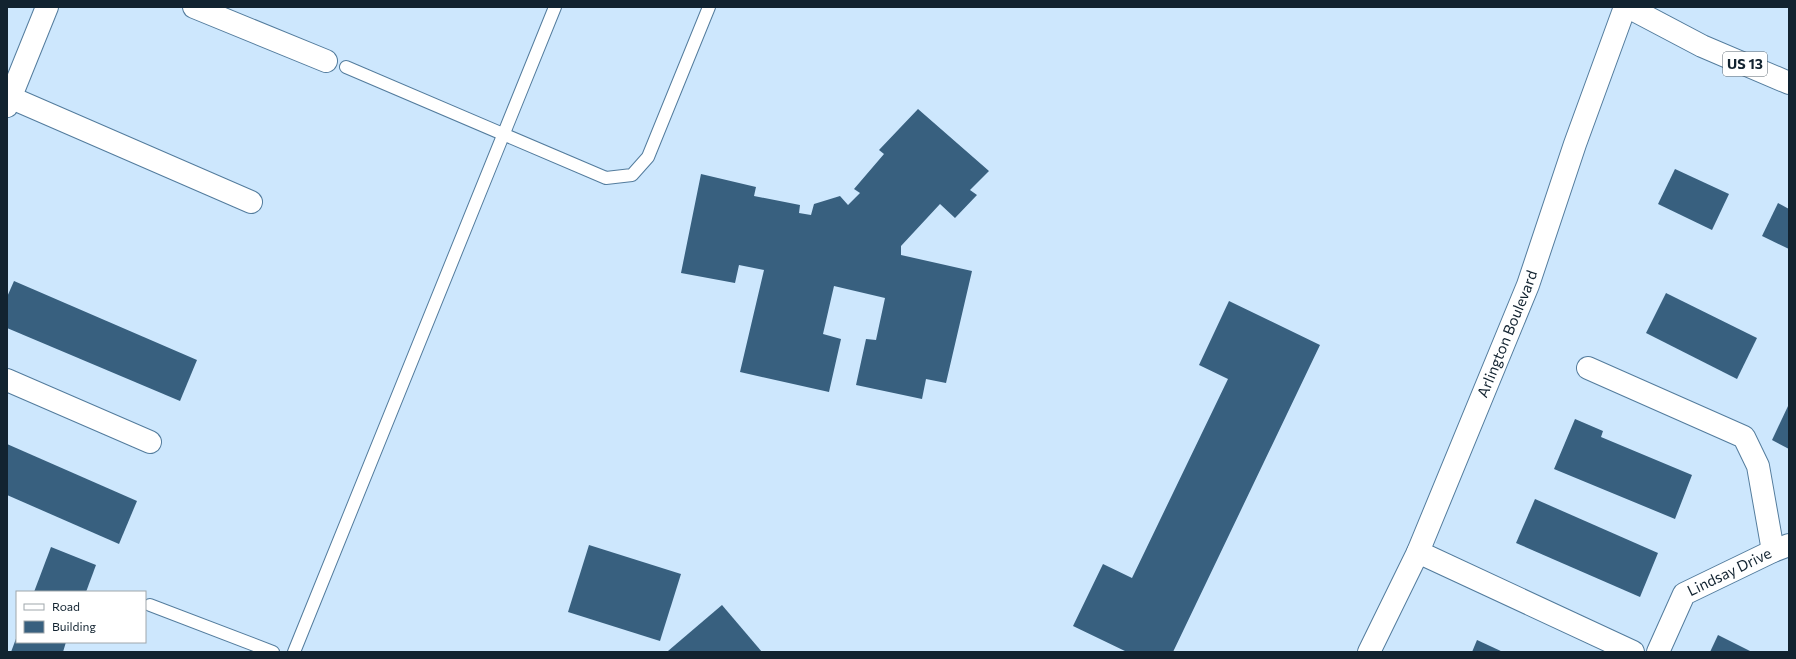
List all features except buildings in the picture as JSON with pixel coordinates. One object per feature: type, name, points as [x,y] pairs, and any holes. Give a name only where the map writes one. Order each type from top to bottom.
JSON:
[{"type":"street","points":[[47,7],[8,100],[54,117],[251,202]]},
{"type":"street","points":[[194,7],[336,64]]},
{"type":"street","name":"Arlington Boulevard","points":[[1369,652],[1418,552],[1528,285],[1575,144],[1625,7]]},
{"type":"street","name":"US 13","points":[[1628,7],[1702,46],[1789,83]]},
{"type":"street","points":[[1588,368],[1744,437],[1758,466],[1781,548]]},
{"type":"street","points":[[7,380],[150,442]]},
{"type":"street","name":"Lindsay Drive","points":[[1658,652],[1684,594],[1781,548]]},
{"type":"street","points":[[1418,552],[1633,652]]},
{"type":"lane","points":[[294,652],[505,135],[555,7]]},
{"type":"lane","points":[[336,64],[606,178],[632,175],[648,157],[709,7]]},
{"type":"lane","points":[[150,605],[273,652]]}]
